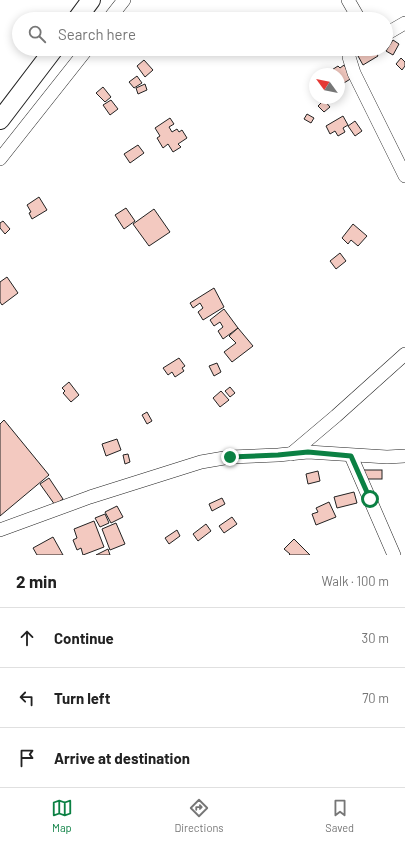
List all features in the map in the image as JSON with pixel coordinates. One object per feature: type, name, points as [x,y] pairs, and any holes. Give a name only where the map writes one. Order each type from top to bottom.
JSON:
[{"type":"highway","points":[[82,12],[91,0]]},
{"type":"highway","points":[[0,120],[49,56]]},
{"type":"street","points":[[115,12],[124,0]]},
{"type":"street","points":[[348,0],[355,12]]},
{"type":"street","points":[[393,30],[405,23]]},
{"type":"street","points":[[0,159],[81,56]]},
{"type":"street","points":[[349,56],[352,69],[405,176]]},
{"type":"street","points":[[291,454],[405,354]]},
{"type":"street","points":[[0,530],[90,497],[201,462],[230,457],[308,452],[351,456],[405,456]]},
{"type":"street","points":[[351,456],[394,555]]},
{"type":"building","points":[[393,40],[399,44],[393,55]]},
{"type":"building","points":[[358,56],[378,56],[363,65]]},
{"type":"building","points":[[401,58],[405,62],[405,66],[402,70],[396,64]]},
{"type":"building","points":[[144,60],[153,70],[145,77],[137,66]]},
{"type":"building","points":[[344,65],[352,78],[345,82],[345,68],[340,68]]},
{"type":"building","points":[[137,76],[142,83],[134,88],[129,82]]},
{"type":"building","points":[[145,84],[147,90],[138,94],[136,88]]},
{"type":"building","points":[[103,87],[111,97],[105,102],[96,93]]},
{"type":"building","points":[[111,100],[118,109],[110,115],[103,105]]},
{"type":"building","points":[[320,104],[327,104],[330,107],[324,112],[318,106]]},
{"type":"building","points":[[307,114],[314,118],[311,123],[304,119]]},
{"type":"building","points":[[343,116],[348,125],[343,128],[345,132],[338,136],[335,131],[330,134],[326,126]]},
{"type":"building","points":[[170,118],[174,124],[169,127],[172,132],[177,129],[179,132],[182,130],[187,138],[178,144],[181,147],[173,152],[168,144],[163,148],[157,138],[160,136],[155,128]]},
{"type":"building","points":[[355,121],[362,131],[355,136],[348,126]]},
{"type":"building","points":[[138,145],[144,153],[130,163],[124,154]]},
{"type":"building","points":[[39,197],[47,210],[32,219],[29,213],[31,212],[27,205]]},
{"type":"building","points":[[126,208],[135,221],[124,229],[115,215]]},
{"type":"building","points":[[154,209],[170,232],[149,246],[133,224]]},
{"type":"building","points":[[3,221],[10,229],[5,234],[0,228],[0,223]]},
{"type":"building","points":[[353,224],[367,236],[358,246],[351,240],[348,244],[342,238]]},
{"type":"building","points":[[340,253],[346,261],[336,269],[330,261]]},
{"type":"building","points":[[7,277],[18,293],[2,305],[0,302],[0,282]]},
{"type":"building","points":[[214,288],[224,307],[203,320],[198,312],[203,308],[200,303],[193,308],[190,303]]},
{"type":"building","points":[[224,309],[238,328],[223,339],[218,331],[223,327],[220,322],[214,326],[210,320]]},
{"type":"building","points":[[238,328],[253,346],[232,362],[224,352],[236,343],[229,336]]},
{"type":"building","points":[[179,358],[185,366],[182,368],[184,371],[175,377],[172,372],[168,375],[163,368]]},
{"type":"building","points":[[217,363],[221,372],[214,376],[209,366]]},
{"type":"building","points":[[69,382],[79,395],[71,402],[63,393],[65,391],[62,388]]},
{"type":"building","points":[[230,387],[235,393],[230,397],[225,391]]},
{"type":"building","points":[[221,391],[229,400],[220,407],[213,398]]},
{"type":"building","points":[[147,412],[152,421],[147,424],[142,415]]},
{"type":"building","points":[[4,420],[49,475],[0,516],[0,424]]},
{"type":"building","points":[[117,439],[121,450],[106,456],[102,444]]},
{"type":"building","points":[[128,454],[130,462],[125,464],[123,455]]},
{"type":"building","points":[[364,470],[382,470],[382,479],[364,479]]},
{"type":"building","points":[[318,471],[320,481],[308,484],[306,474]]},
{"type":"building","points":[[49,478],[63,499],[55,505],[40,484]]},
{"type":"building","points":[[354,492],[357,503],[337,508],[334,497]]},
{"type":"building","points":[[222,498],[225,504],[212,511],[209,504]]},
{"type":"building","points":[[329,502],[336,517],[316,525],[312,514],[318,512],[316,508]]},
{"type":"building","points":[[117,506],[123,517],[111,523],[105,512]]},
{"type":"building","points":[[105,514],[109,523],[100,527],[95,518]]},
{"type":"building","points":[[232,517],[237,524],[224,533],[219,526]]},
{"type":"building","points":[[94,521],[104,547],[83,555],[81,548],[77,550],[73,540],[77,538],[74,529]]},
{"type":"building","points":[[116,523],[125,544],[110,550],[102,529]]},
{"type":"building","points":[[206,524],[211,531],[198,541],[193,534]]},
{"type":"building","points":[[177,530],[180,536],[169,544],[165,538]]},
{"type":"building","points":[[53,537],[63,555],[37,555],[33,548]]},
{"type":"building","points":[[294,539],[310,555],[289,555],[290,554],[284,549]]},
{"type":"building","points":[[108,549],[110,555],[96,555]]},
{"type":"route","points":[[230,457],[308,452],[351,456],[370,499]]}]
